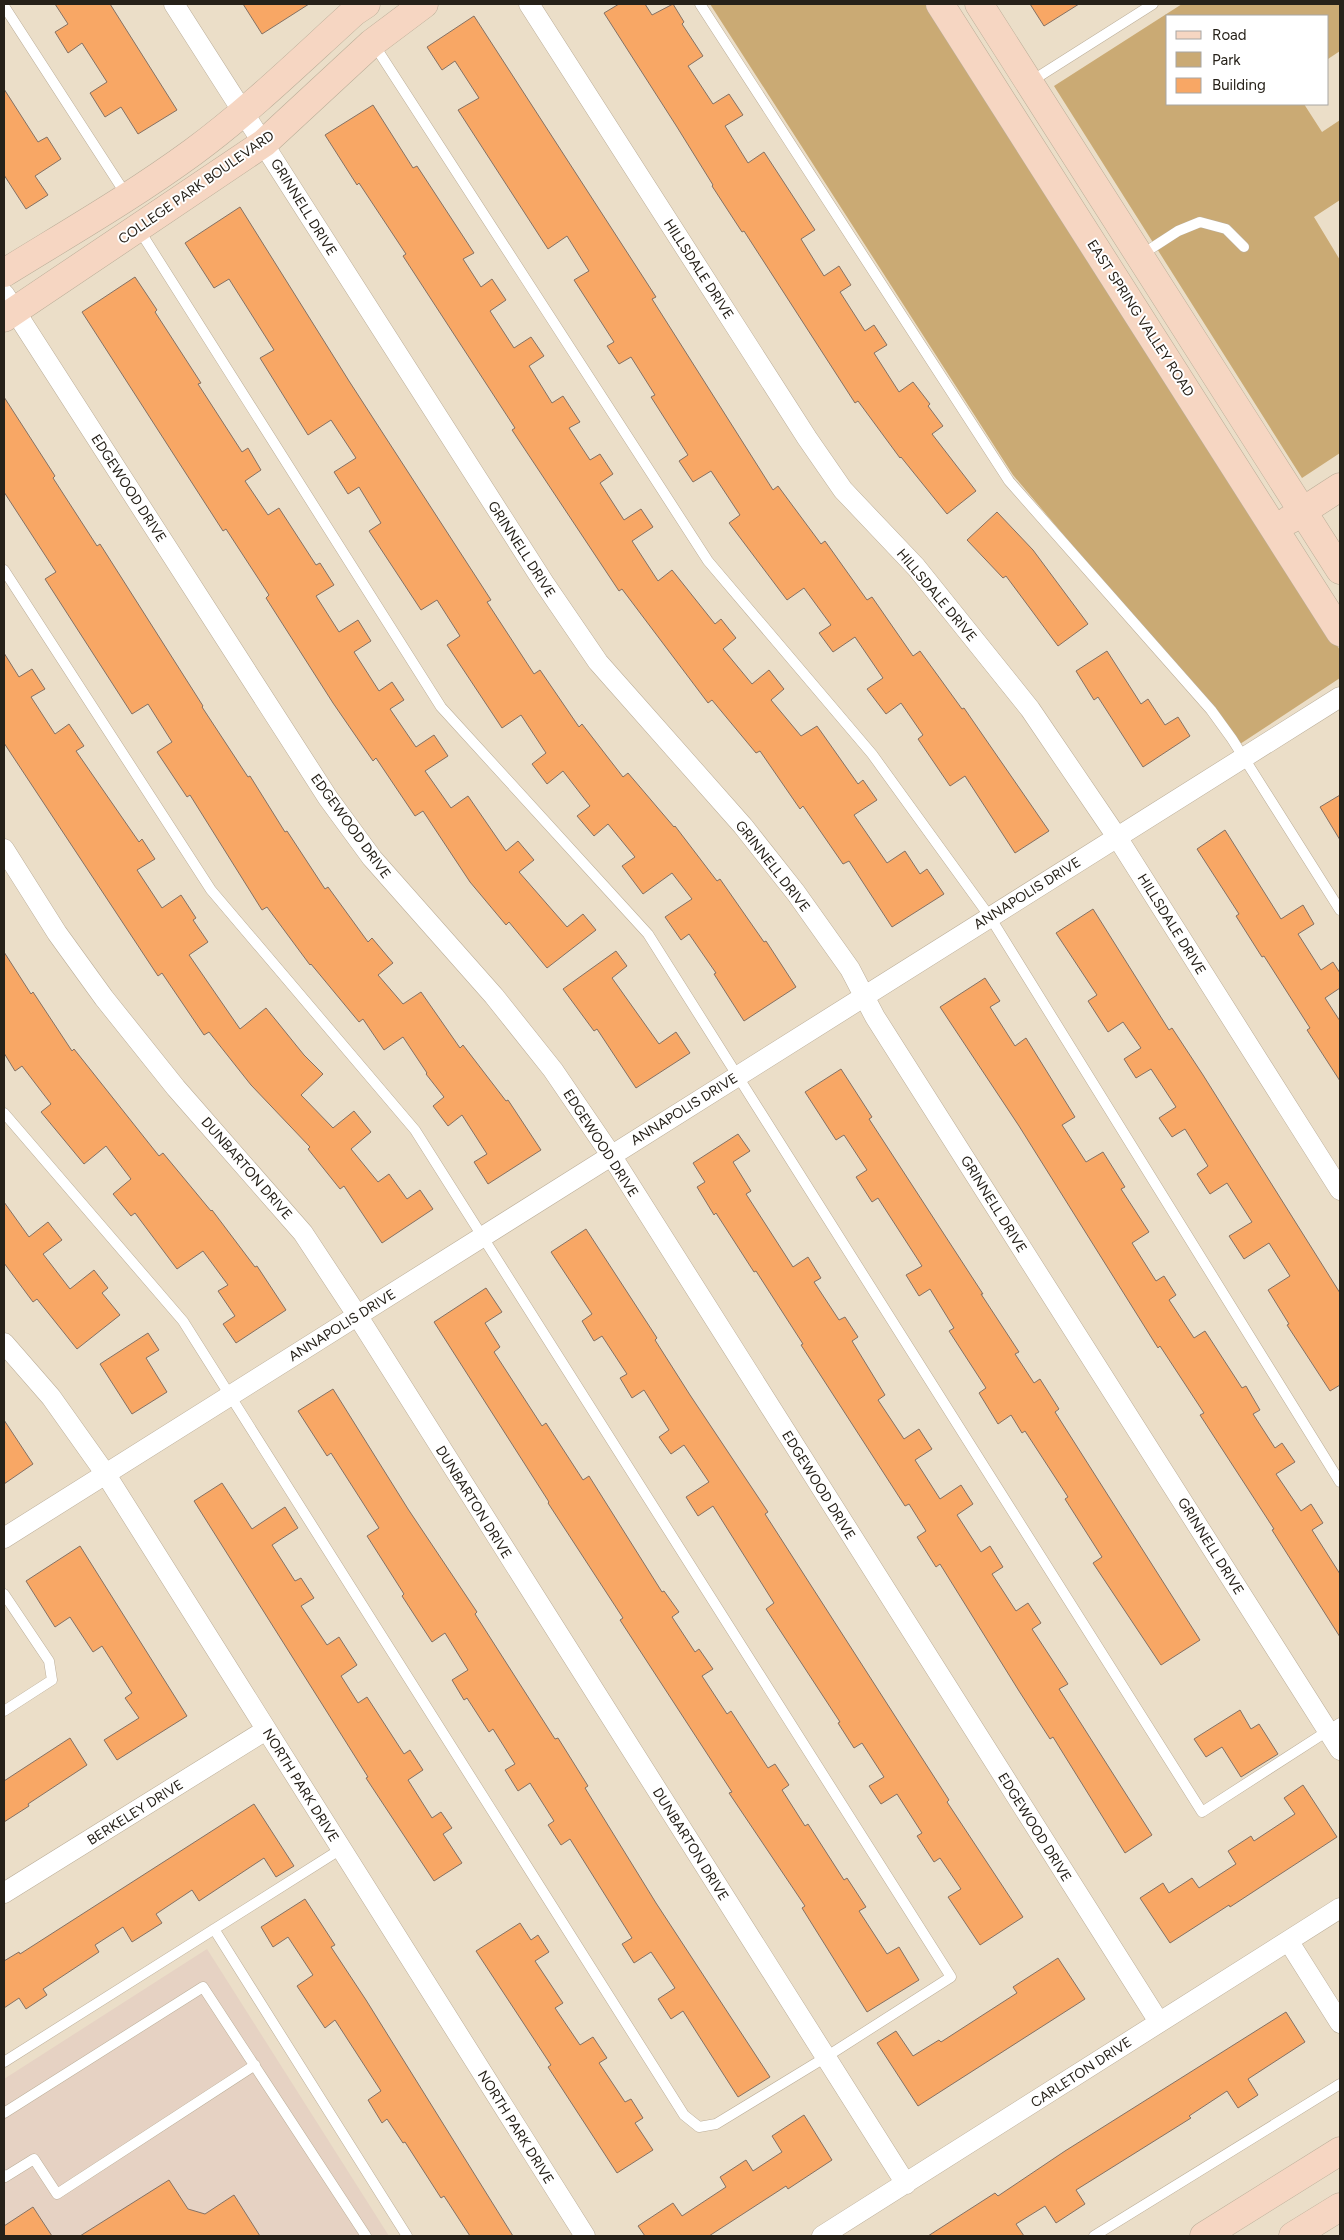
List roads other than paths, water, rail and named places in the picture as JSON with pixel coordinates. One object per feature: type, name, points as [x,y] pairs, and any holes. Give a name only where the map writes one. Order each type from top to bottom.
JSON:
[{"type":"street","name":"GRINNELL DRIVE","points":[[174,4],[544,583],[598,662],[743,826],[796,893],[850,969],[886,1034],[1334,1727],[1340,1750]]},
{"type":"street","name":"COLLEGE PARK BOULEVARD","points":[[8,308],[138,228],[264,143],[372,43],[424,4]]},
{"type":"street","name":"HILLSDALE DRIVE","points":[[529,4],[807,438],[843,490],[916,566],[1030,709],[1117,837],[1340,1190]]},
{"type":"street","name":"EAST SPRING VALLEY ROAD","points":[[940,4],[1340,632]]},
{"type":"street","points":[[979,4],[1304,511],[1333,546],[1340,570]]},
{"type":"street","points":[[4,273],[193,152],[244,112],[356,7]]},
{"type":"street","name":"EDGEWOOD DRIVE","points":[[8,308],[328,798],[372,858],[494,996],[553,1070],[610,1155],[1159,2022]]},
{"type":"street","points":[[1276,529],[1340,487]]},
{"type":"street","points":[[1276,529],[1333,546]]},
{"type":"street","name":"ANNAPOLIS DRIVE","points":[[4,1538],[1340,697]]},
{"type":"street","name":"DUNBARTON DRIVE","points":[[4,849],[57,933],[104,998],[176,1088],[303,1233],[357,1315],[906,2184]]},
{"type":"street","name":"NORTH PARK DRIVE","points":[[4,1342],[52,1397],[105,1473],[585,2236]]},
{"type":"street","name":"BERKELEY DRIVE","points":[[4,1893],[266,1730]]},
{"type":"street","name":"CARLETON DRIVE","points":[[822,2236],[1340,1908]]},
{"type":"street","points":[[1289,1942],[1340,2023]]},
{"type":"street","points":[[1204,2236],[1340,2151]]},
{"type":"street","points":[[1293,2236],[1340,2207]]},
{"type":"lane","points":[[700,4],[1009,481],[1211,710],[1340,910]]},
{"type":"lane","points":[[1030,83],[1153,4]]},
{"type":"lane","points":[[4,6],[127,196]]},
{"type":"lane","points":[[372,43],[708,561],[872,754],[990,917],[1340,1482]]},
{"type":"lane","points":[[1140,256],[1178,231],[1200,222],[1226,228],[1244,246]]},
{"type":"lane","points":[[138,228],[441,707],[648,934],[1202,1812],[1334,1727]]},
{"type":"lane","points":[[4,570],[211,890],[415,1130],[484,1236],[951,1977],[826,2057],[716,2124],[699,2127],[684,2115],[183,1321],[4,1113]]},
{"type":"lane","points":[[4,1594],[49,1661],[52,1680],[4,1710]]},
{"type":"lane","points":[[4,2062],[341,1849]]},
{"type":"lane","points":[[214,1929],[407,2236]]},
{"type":"lane","points":[[4,2113],[203,1987],[366,2236]]},
{"type":"lane","points":[[4,2175],[5,2177],[34,2159],[56,2194],[255,2065]]},
{"type":"lane","points":[[1094,2236],[1340,2084]]}]
